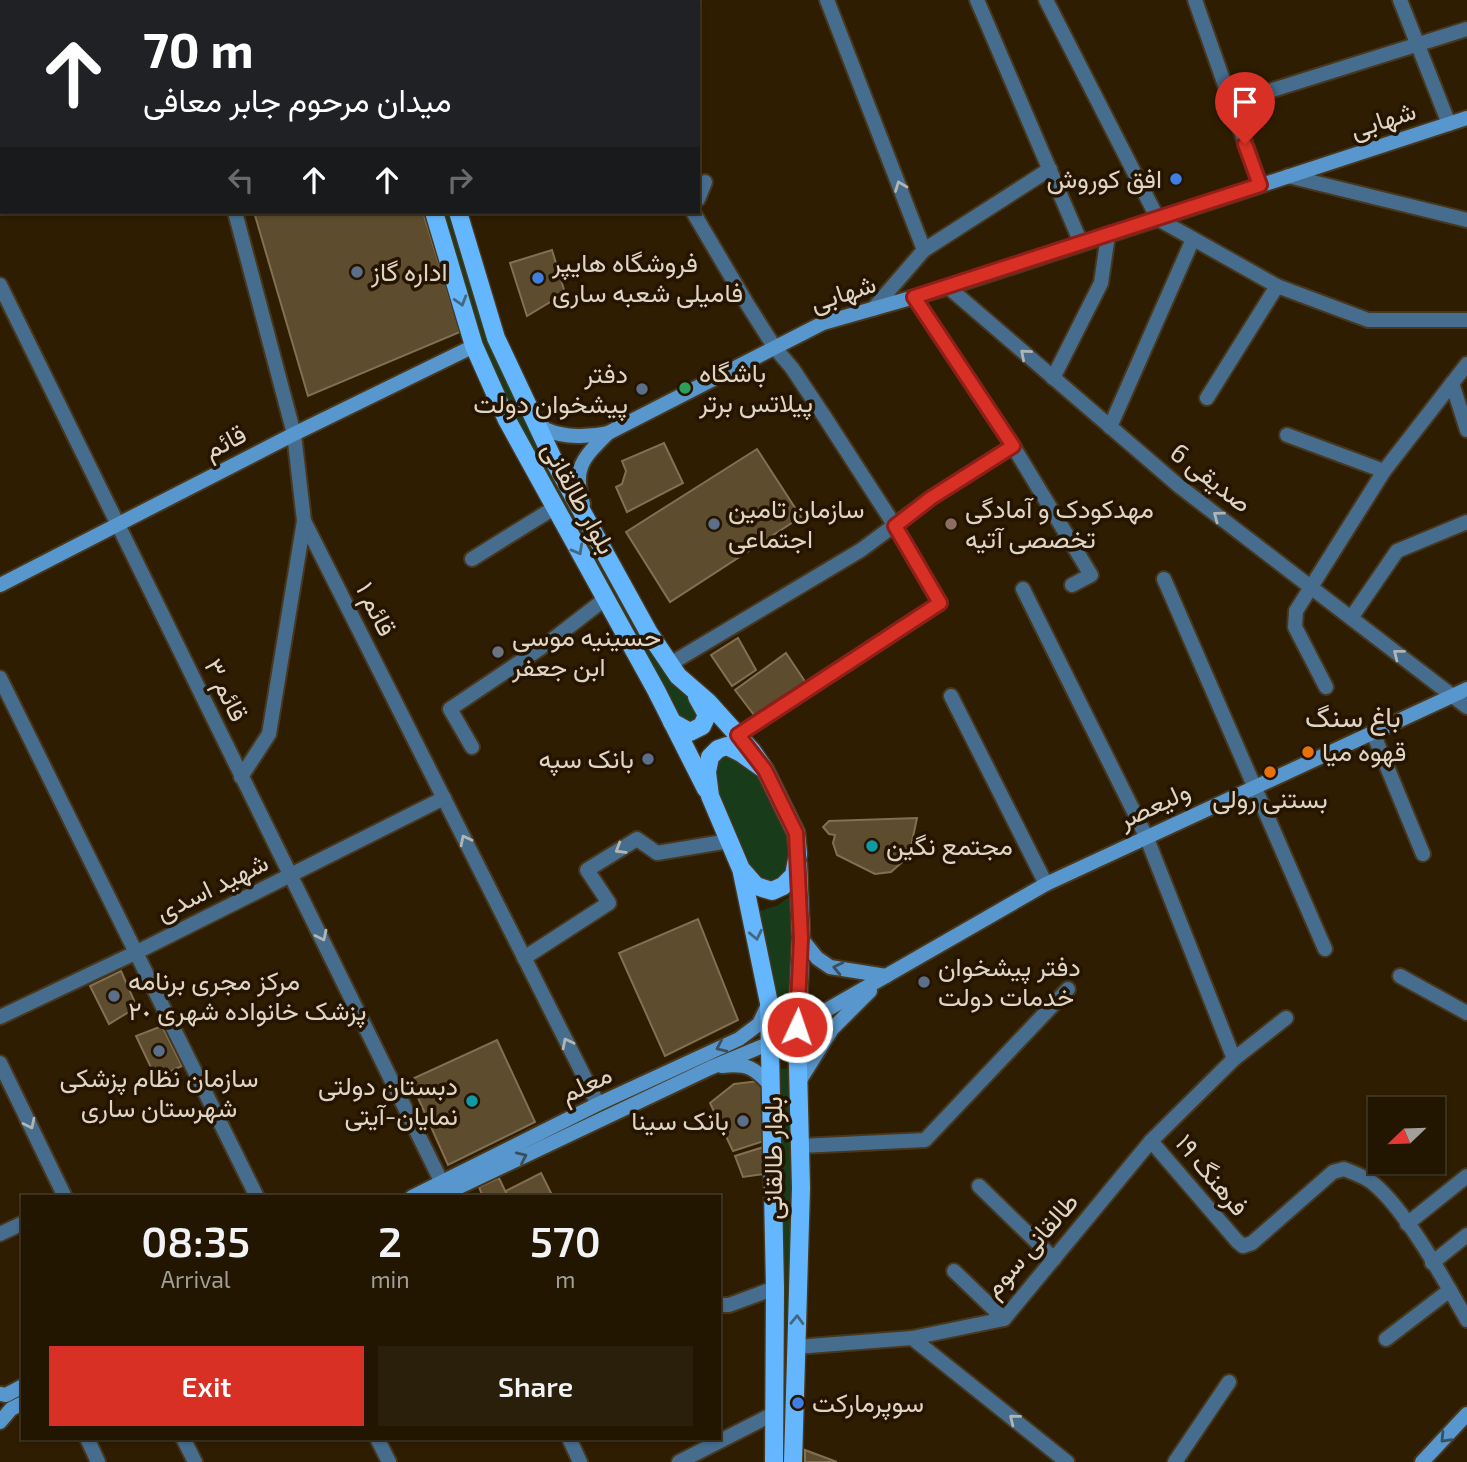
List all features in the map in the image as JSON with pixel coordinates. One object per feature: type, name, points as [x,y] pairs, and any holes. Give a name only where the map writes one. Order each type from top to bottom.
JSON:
[{"type":"main road","name":"شهابی","points":[[608,433],[823,323],[948,287],[1467,118]]},
{"type":"main road","name":"بلوار طالقانی","points":[[435,214],[474,346],[507,420],[672,722],[710,796],[741,869],[769,1003],[775,1288],[774,1462]]},
{"type":"main road","name":"بلوار طالقانی","points":[[459,214],[496,338],[528,410],[649,633],[678,676],[708,702],[765,770],[796,833],[801,938],[797,1027],[800,1146],[793,1462]]},
{"type":"main road","name":"قائم","points":[[0,585],[294,434],[474,346]]},
{"type":"main road","points":[[528,410],[545,429],[572,435],[593,436],[608,433]]},
{"type":"main road","points":[[587,519],[578,485],[580,466],[589,452],[608,433]]},
{"type":"main road","points":[[672,722],[690,732],[702,726],[707,715],[692,688]]},
{"type":"main road","name":"ولیعصر","points":[[797,1027],[1046,884],[1467,689]]},
{"type":"main road","points":[[710,796],[707,772],[710,757],[718,749],[727,746],[765,770]]},
{"type":"main road","points":[[741,869],[756,886],[772,891],[783,886],[794,875],[798,853]]},
{"type":"main road","points":[[801,938],[817,958],[830,967],[886,976]]},
{"type":"main road","points":[[800,1080],[832,1029],[886,976]]},
{"type":"main road","name":"معلم","points":[[444,1192],[598,1104],[750,1032],[759,1024],[769,1003]]},
{"type":"main road","points":[[770,1043],[797,1027]]},
{"type":"main road","name":"معلم","points":[[425,1195],[444,1192],[710,1068],[770,1043]]},
{"type":"main road","points":[[710,1068],[742,1065],[754,1069],[772,1087]]},
{"type":"main road","points":[[0,1394],[6,1395],[21,1387]]},
{"type":"main road","points":[[0,1422],[11,1409],[21,1404]]},
{"type":"main road","points":[[1422,1462],[1467,1414]]},
{"type":"street","points":[[827,0],[925,250]]},
{"type":"street","points":[[977,0],[1081,243]]},
{"type":"street","points":[[1046,0],[1158,219],[1277,286],[1368,320],[1467,320]]},
{"type":"street","points":[[1195,0],[1260,185]]},
{"type":"street","points":[[1400,0],[1449,124]]},
{"type":"street","points":[[1231,103],[1467,29]]},
{"type":"street","points":[[873,309],[925,250],[1050,169]]},
{"type":"street","points":[[1288,176],[1467,220]]},
{"type":"street","points":[[700,194],[705,182]]},
{"type":"street","name":"قائم ١","points":[[236,214],[294,434],[304,521],[598,1104]]},
{"type":"street","points":[[694,214],[775,348],[792,368],[895,526],[940,603],[738,735]]},
{"type":"street","points":[[1054,378],[1101,283],[1108,235]]},
{"type":"street","points":[[1110,427],[1193,239]]},
{"type":"street","name":"قائم ٣","points":[[0,285],[241,777],[292,875],[444,1192]]},
{"type":"street","points":[[1207,398],[1277,286]]},
{"type":"street","name":"صدیقی 6","points":[[948,287],[1179,486],[1452,696]]},
{"type":"street","points":[[914,297],[1013,446],[1091,575],[1072,585]]},
{"type":"street","points":[[1325,687],[1295,627],[1296,611],[1384,471],[1467,364]]},
{"type":"street","points":[[1452,383],[1467,430]]},
{"type":"street","points":[[1287,435],[1384,471]]},
{"type":"street","points":[[670,664],[861,550],[931,498],[1013,446]]},
{"type":"street","points":[[472,559],[554,508]]},
{"type":"street","points":[[241,777],[269,734],[304,521]]},
{"type":"street","points":[[1351,618],[1397,551],[1467,522]]},
{"type":"street","points":[[1164,579],[1325,949]]},
{"type":"street","points":[[1023,589],[1146,836],[1234,1059]]},
{"type":"street","points":[[472,747],[450,709],[548,643],[605,599]]},
{"type":"street","points":[[0,678],[256,1195]]},
{"type":"street","points":[[951,696],[1046,884]]},
{"type":"street","points":[[1452,696],[1467,707]]},
{"type":"street","points":[[1373,733],[1423,854]]},
{"type":"street","name":"شهید اسدی","points":[[0,1017],[135,953],[444,798]]},
{"type":"street","points":[[524,958],[609,903],[587,870],[637,839],[657,853],[729,841]]},
{"type":"street","points":[[1400,976],[1467,1013]]},
{"type":"street","points":[[800,1146],[926,1140],[1068,989]]},
{"type":"street","name":"طالقانی سوم","points":[[796,1347],[912,1338],[1004,1319],[1151,1141],[1234,1059],[1286,1018]]},
{"type":"street","points":[[0,1063],[64,1195]]},
{"type":"street","name":"فرهنگ ۱۹","points":[[1151,1141],[1243,1246],[1252,1243],[1333,1172],[1344,1169],[1371,1182],[1388,1198],[1407,1224],[1467,1320]]},
{"type":"street","points":[[1407,1224],[1467,1176]]},
{"type":"street","points":[[979,1186],[1054,1259]]},
{"type":"street","points":[[0,1234],[21,1224]]},
{"type":"street","points":[[1432,1263],[1467,1235]]},
{"type":"street","points":[[954,1271],[1004,1319]]},
{"type":"street","points":[[721,1305],[729,1305],[775,1288]]},
{"type":"street","points":[[1386,1339],[1450,1290]]},
{"type":"street","points":[[912,1338],[1067,1462]]},
{"type":"street","points":[[1175,1462],[1229,1382]]},
{"type":"street","points":[[679,1462],[775,1413]]},
{"type":"street","points":[[88,1440],[98,1462]]},
{"type":"street","points":[[184,1440],[195,1462]]},
{"type":"street","points":[[378,1440],[389,1462]]},
{"type":"street","points":[[570,1440],[580,1462]]},
{"type":"green space","points":[[438,214],[454,214],[492,339],[689,691],[699,719],[688,725],[676,718],[498,391]]},
{"type":"green space","points":[[728,754],[759,773],[786,830],[791,857],[784,876],[772,884],[757,878],[748,866],[716,792],[716,764]]},
{"type":"green space","points":[[792,895],[792,1009],[783,1016],[777,1008],[760,911],[778,905]]},
{"type":"green space","points":[[797,1068],[789,1462],[776,1462],[775,1069]]},
{"type":"building","name":"اداره گاز","points":[[255,214],[424,214],[460,332],[308,396]]},
{"type":"building","name":"فروشگاه هایپر فامیلی شعبه ساری","points":[[552,250],[565,293],[527,316],[510,263]]},
{"type":"building","points":[[664,443],[683,483],[627,512],[616,487],[622,484],[626,471],[622,461]]},
{"type":"building","name":"سازمان تامین اجتماعی","points":[[757,449],[801,517],[670,602],[626,532]]},
{"type":"building","points":[[738,638],[756,670],[732,686],[711,655]]},
{"type":"building","points":[[786,653],[806,683],[754,715],[735,690]]},
{"type":"building","name":"مجتمع نگین","points":[[917,818],[909,856],[891,872],[875,874],[837,855],[833,843],[835,835],[829,834],[823,827],[829,821]]},
{"type":"building","points":[[698,919],[738,1020],[665,1056],[619,953]]},
{"type":"building","name":"مرکز مجری برنامه پزشک خانواده شهری ٢٠","points":[[121,971],[137,1007],[109,1024],[90,986]]},
{"type":"building","name":"سازمان نظام پزشکی شهرستان ساری","points":[[162,1026],[182,1066],[156,1078],[136,1036]]},
{"type":"building","name":"دبستان دولتی نمایان-آیتی","points":[[497,1040],[535,1122],[448,1165],[410,1080]]},
{"type":"building","name":"بانک سینا","points":[[759,1081],[765,1099],[770,1139],[733,1151],[710,1103],[734,1084]]},
{"type":"building","points":[[770,1145],[771,1173],[743,1177],[735,1156]]},
{"type":"building","points":[[541,1173],[552,1195],[498,1195]]},
{"type":"building","points":[[499,1178],[507,1195],[482,1195],[479,1187]]},
{"type":"building","points":[[805,1450],[837,1462],[805,1462]]},
{"type":"place","name":"افق کوروش","points":[[1176,179]]},
{"type":"place","name":"اداره گاز","points":[[357,272]]},
{"type":"place","name":"فروشگاه هایپر فامیلی شعبه ساری","points":[[538,278]]},
{"type":"place","name":"باشگاه پیلاتس برتر","points":[[685,388]]},
{"type":"place","name":"دفتر پیشخوان دولت","points":[[642,389]]},
{"type":"place","name":"سازمان تامین اجتماعی","points":[[714,524]]},
{"type":"place","name":"مهدکودک و آمادگی تخصصی آتیه","points":[[951,524]]},
{"type":"place","name":"حسینیه موسی ابن جعفر","points":[[498,652]]},
{"type":"place","name":"قهوه میا","points":[[1308,752]]},
{"type":"place","name":"بانک سپه","points":[[648,759]]},
{"type":"place","name":"بستنی رولی","points":[[1270,772]]},
{"type":"place","name":"مجتمع نگین","points":[[872,846]]},
{"type":"place","name":"دفتر پیشخوان خدمات دولت","points":[[924,982]]},
{"type":"place","name":"مرکز مجری برنامه پزشک خانواده شهری ٢٠","points":[[114,996]]},
{"type":"place","name":"سازمان نظام پزشکی شهرستان ساری","points":[[159,1051]]},
{"type":"place","name":"دبستان دولتی نمایان-آیتی","points":[[472,1101]]},
{"type":"place","name":"بانک سینا","points":[[743,1121]]},
{"type":"place","name":"سوپرمارکت","points":[[798,1403]]},
{"type":"district","name":"باغ سنگ","points":[[1353,717]]},
{"type":"route","points":[[797,1027],[801,938],[796,833],[765,770],[738,735],[940,603],[895,526],[931,498],[1013,446],[914,297],[1260,185],[1245,144]]}]
